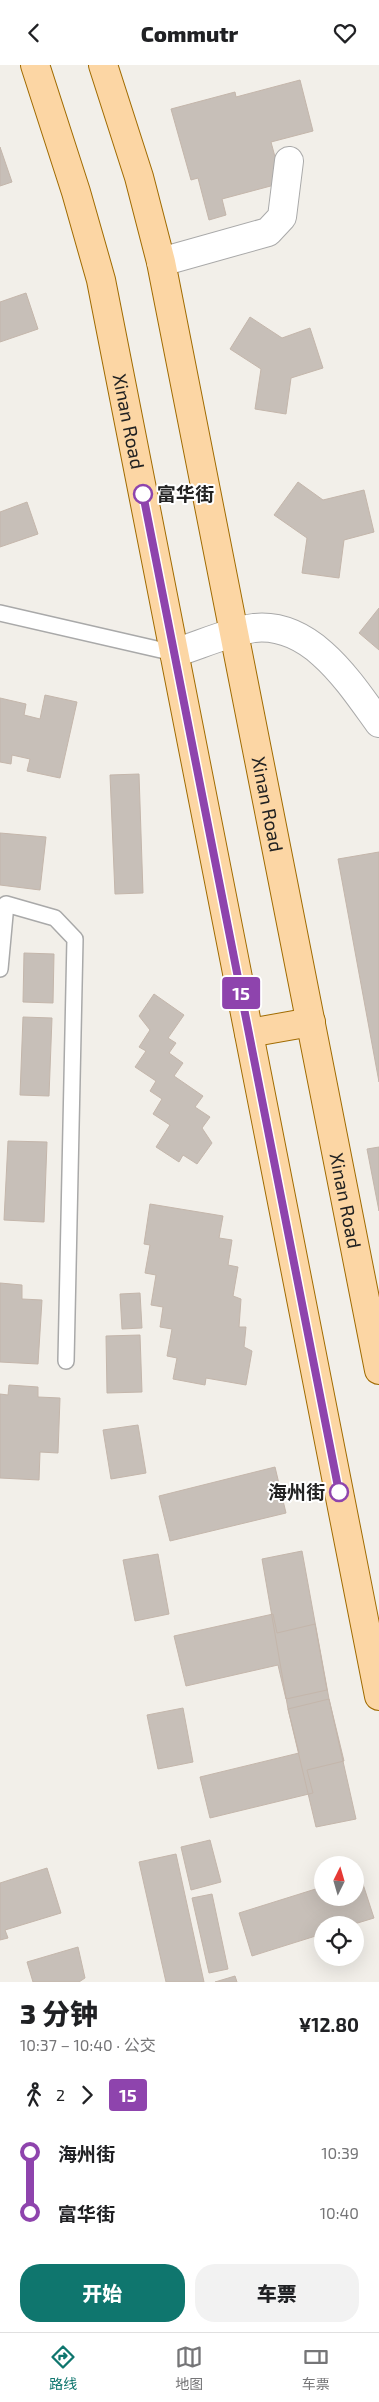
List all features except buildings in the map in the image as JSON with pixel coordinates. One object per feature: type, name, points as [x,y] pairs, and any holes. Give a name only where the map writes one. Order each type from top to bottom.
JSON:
[{"type":"main road","name":"Xinan Road","points":[[36,65],[76,192],[101,280],[379,1696]]},
{"type":"main road","name":"Xinan Road","points":[[103,65],[139,177],[161,262],[379,1370]]},
{"type":"main road","points":[[249,1033],[311,1022]]},
{"type":"street","points":[[161,262],[268,232],[282,217],[289,161]]},
{"type":"street","points":[[174,653],[254,629],[272,629],[294,635],[315,647],[350,683],[379,723]]},
{"type":"lane","points":[[0,613],[174,653]]},
{"type":"lane","points":[[0,969],[6,904],[55,918],[75,939],[66,1361]]},
{"type":"bus line","name":"15","points":[[143,494],[339,1492]]},
{"type":"place","name":"富华街","points":[[143,494]]},
{"type":"place","name":"海州街","points":[[339,1492]]}]
